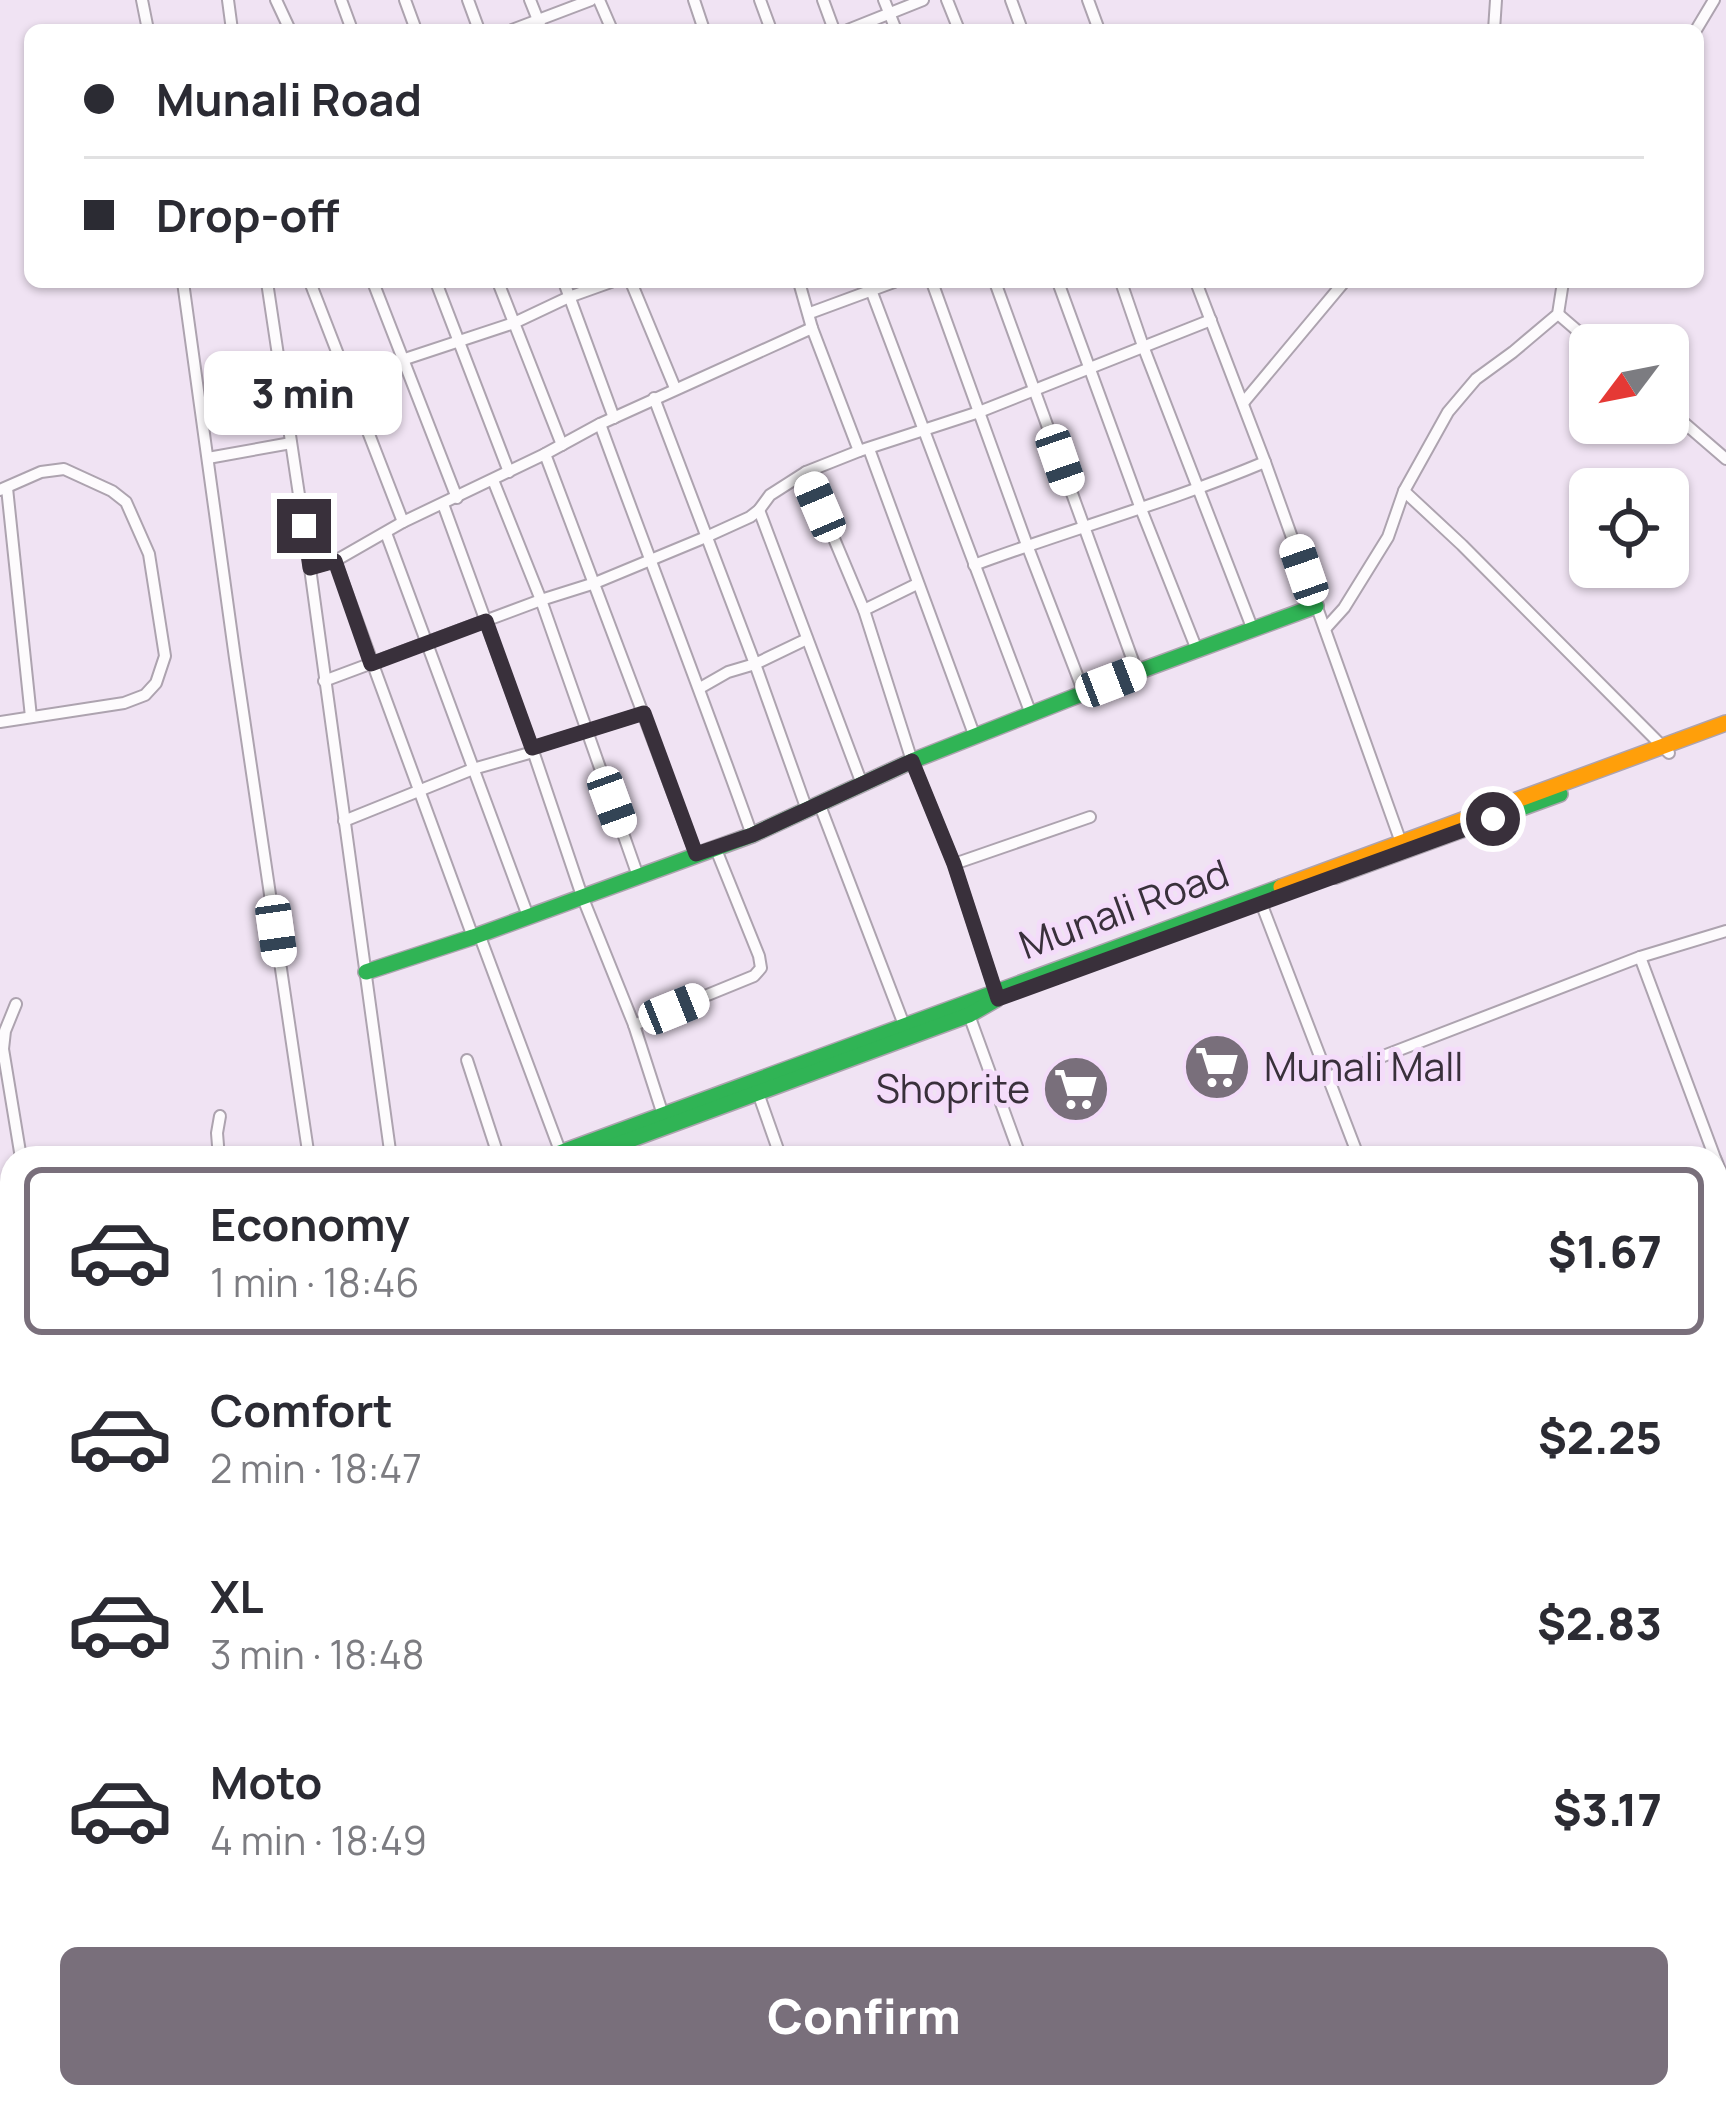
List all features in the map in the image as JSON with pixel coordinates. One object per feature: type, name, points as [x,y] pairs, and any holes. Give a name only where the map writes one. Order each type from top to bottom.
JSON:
[{"type":"main road","points":[[366,972],[752,835],[912,761],[1316,606]]},
{"type":"main road","name":"Munali Road","points":[[588,1146],[756,1088],[1726,723]]},
{"type":"main road","name":"Munali Road","points":[[1666,749],[1726,732]]},
{"type":"main road","name":"Munali Road","points":[[906,1031],[969,1016],[996,995]]},
{"type":"main road","name":"Munali Road","points":[[608,1146],[665,1121]]},
{"type":"street","points":[[530,0],[540,24],[595,0]]},
{"type":"street","points":[[884,0],[894,24]]},
{"type":"street","points":[[862,24],[923,0]]},
{"type":"street","points":[[183,288],[307,1146]]},
{"type":"street","points":[[269,288],[389,1146]]},
{"type":"street","points":[[312,288],[403,522]]},
{"type":"street","points":[[375,288],[457,498]]},
{"type":"street","points":[[438,288],[508,472]]},
{"type":"street","points":[[501,288],[562,445]]},
{"type":"street","points":[[566,288],[614,418]]},
{"type":"street","points":[[286,405],[514,323],[594,288]]},
{"type":"street","points":[[633,288],[675,388]]},
{"type":"street","points":[[801,288],[812,328],[975,737]]},
{"type":"street","points":[[810,313],[868,288]]},
{"type":"street","points":[[870,288],[1031,714]]},
{"type":"street","points":[[934,288],[1084,693]]},
{"type":"street","points":[[997,288],[1137,672]]},
{"type":"street","points":[[1060,288],[1197,650]]},
{"type":"street","points":[[1123,288],[1253,630]]},
{"type":"street","points":[[1198,288],[1402,847]]},
{"type":"street","points":[[1243,403],[1339,288]]},
{"type":"street","points":[[1324,629],[1344,608],[1388,537],[1404,491],[1448,412],[1476,379],[1558,314],[1560,288]]},
{"type":"street","points":[[1558,314],[1570,324]]},
{"type":"street","points":[[324,681],[706,538],[759,510],[770,495],[806,472],[979,412],[1211,320]]},
{"type":"street","points":[[310,568],[335,561],[403,522],[654,398],[812,328]]},
{"type":"street","points":[[654,398],[755,664],[906,1031]]},
{"type":"street","points":[[600,424],[752,835]]},
{"type":"street","points":[[1689,427],[1726,459]]},
{"type":"street","points":[[208,458],[292,442]]},
{"type":"street","points":[[545,454],[696,854]]},
{"type":"street","points":[[974,565],[1200,490],[1265,462]]},
{"type":"street","points":[[0,722],[124,703],[145,695],[156,682],[165,656],[149,554],[126,502],[64,469],[41,472],[3,489],[32,717]]},
{"type":"street","points":[[806,472],[864,610],[996,995]]},
{"type":"street","points":[[493,480],[541,600],[638,876]]},
{"type":"street","points":[[1404,491],[1666,749]]},
{"type":"street","points":[[443,504],[665,1121]]},
{"type":"street","points":[[759,510],[862,784]]},
{"type":"street","points":[[386,533],[528,916]]},
{"type":"street","points":[[335,561],[553,1146]]},
{"type":"street","points":[[864,610],[917,584]]},
{"type":"street","points":[[700,688],[807,639]]},
{"type":"street","points":[[344,821],[473,769],[644,713]]},
{"type":"street","points":[[954,864],[1090,817]]},
{"type":"street","points":[[634,1025],[754,976],[760,968],[715,847]]},
{"type":"street","points":[[1259,899],[1355,1146]]},
{"type":"street","points":[[1329,1077],[1640,957],[1726,931]]},
{"type":"street","points":[[1640,957],[1711,1146]]},
{"type":"street","points":[[16,1004],[2,1048],[18,1146]]},
{"type":"street","points":[[969,1016],[1018,1146]]},
{"type":"street","points":[[466,1060],[495,1146]]},
{"type":"street","points":[[756,1088],[777,1146]]},
{"type":"street","points":[[218,1146],[220,1115]]},
{"type":"traffic: fast","points":[[366,972],[752,835],[912,761],[1316,606]]},
{"type":"traffic: fast","points":[[1335,876],[1560,794]]},
{"type":"traffic: fast","points":[[579,1146],[1281,887]]},
{"type":"traffic: fast","points":[[614,1146],[969,1015],[997,999]]},
{"type":"traffic: slow","points":[[1281,887],[1726,723]]},
{"type":"place","name":"Munali Mall","points":[[1217,1067]]},
{"type":"place","name":"Shoprite","points":[[1076,1089]]},
{"type":"route","points":[[304,526],[310,568],[335,561],[371,664],[486,621],[532,748],[644,713],[696,854],[752,835],[912,761],[954,864],[998,999],[1493,819]]}]
